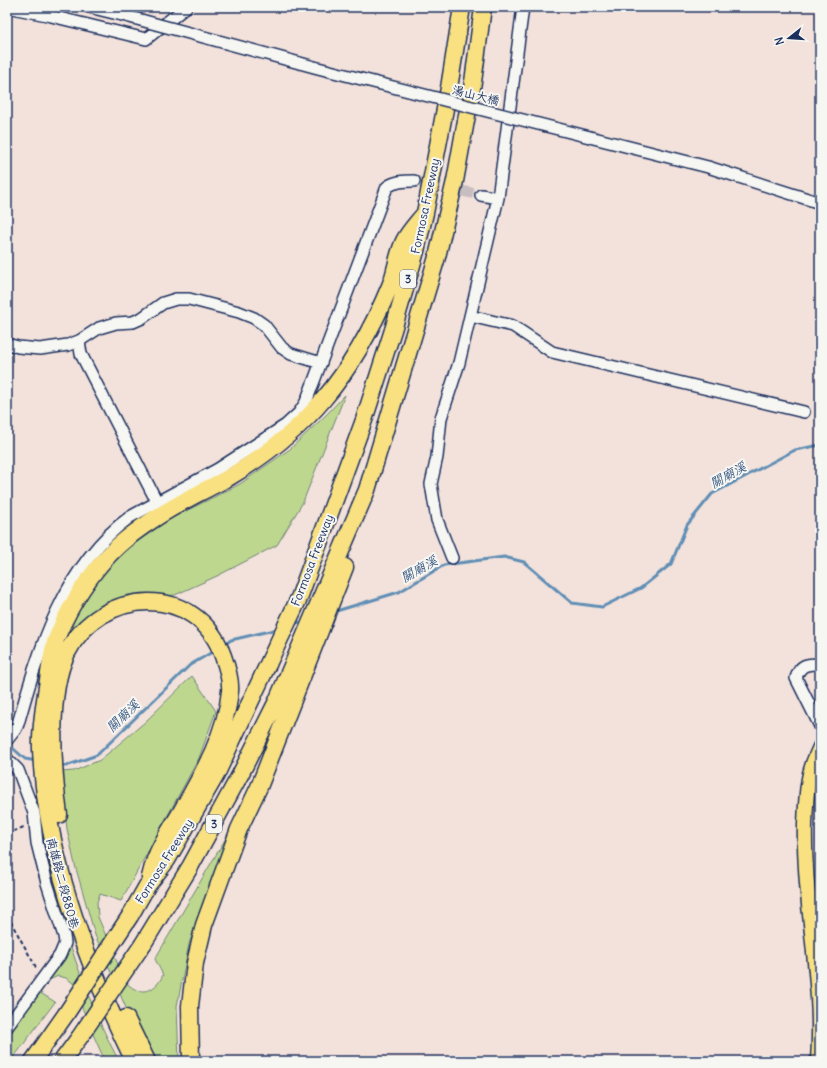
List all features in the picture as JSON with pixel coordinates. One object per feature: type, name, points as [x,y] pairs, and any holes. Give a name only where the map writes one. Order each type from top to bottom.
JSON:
[{"type":"highway","name":"Formosa Freeway","points":[[34,1061],[130,916],[147,886],[167,860],[216,775],[299,598],[318,542],[364,420],[416,251],[449,88],[462,7]]},
{"type":"highway","name":"Formosa Freeway","points":[[62,1061],[143,944],[190,868],[240,775],[284,703],[351,539],[437,257],[455,180],[473,82],[483,7]]},
{"type":"highway","points":[[134,1061],[102,989],[79,930],[51,834],[44,708],[49,672],[56,640],[69,612],[86,582],[101,562],[120,544],[163,512],[228,478],[264,454],[286,436],[322,401],[365,341],[391,283],[404,242],[425,212]]},
{"type":"highway","points":[[47,747],[54,728],[58,677],[67,652],[79,635],[94,619],[110,610],[132,603],[150,601],[167,604],[186,610],[200,619],[211,632],[220,647],[227,666],[230,690],[227,709],[222,728],[211,755],[156,857],[147,886]]},
{"type":"highway","points":[[191,1061],[190,1006],[195,963],[204,925],[239,829],[259,787],[284,703]]},
{"type":"highway","points":[[49,785],[69,866],[91,936],[115,995],[147,1061]]},
{"type":"main road","points":[[818,1061],[819,1020],[806,871],[805,838],[806,798],[811,769],[820,747]]},
{"type":"street","name":"湯山大橋","points":[[89,7],[318,68],[708,167],[820,203]]},
{"type":"street","points":[[7,8],[40,14],[146,39],[186,7]]},
{"type":"street","points":[[452,558],[437,520],[431,484],[438,457],[441,418],[460,363],[498,198],[523,7]]},
{"type":"street","points":[[7,740],[15,730],[31,675],[47,632],[75,577],[95,549],[130,517],[218,470],[286,425],[299,413],[306,402],[387,188],[393,183],[414,181]]},
{"type":"street","points":[[481,195],[498,198]]},
{"type":"street","points":[[7,344],[18,347],[40,349],[68,345],[79,341],[99,328],[116,323],[133,322],[142,318],[163,303],[176,299],[188,299],[239,312],[254,318],[264,325],[282,348],[291,354],[321,363]]},
{"type":"street","points":[[470,316],[513,326],[552,352],[804,412]]},
{"type":"street","points":[[79,341],[82,354],[157,502]]},
{"type":"street","points":[[820,664],[804,666],[798,671],[796,678],[820,726]]},
{"type":"street","name":"南雄路二段880巷","points":[[7,759],[18,770],[34,813],[37,842],[47,883],[65,942],[60,955],[7,1027]]},
{"type":"path","points":[[7,834],[34,823]]},
{"type":"path","points":[[7,915],[42,979]]},
{"type":"green space","points":[[345,395],[303,502],[277,545],[217,576],[175,595],[132,598],[59,651],[64,636],[83,599],[105,570],[134,544],[170,519],[240,484],[290,449]]},
{"type":"green space","points":[[192,676],[216,711],[199,758],[121,901],[100,894],[97,902],[98,917],[125,981],[130,986],[141,991],[151,989],[156,986],[163,975],[155,959],[237,819],[215,870],[189,944],[177,1006],[179,1061],[150,1061],[95,935],[75,865],[67,829],[61,772],[74,771],[100,760],[145,722]]},
{"type":"green space","points":[[70,944],[92,1004],[119,1061],[105,1061],[88,1023],[73,983],[66,978],[58,976],[47,981]]},
{"type":"green space","points":[[39,992],[55,1002],[11,1061],[7,1061],[7,1036]]},
{"type":"waterway","name":"關廟溪","points":[[333,612],[399,592],[444,565],[504,557],[524,562],[572,603],[602,607],[641,588],[671,564],[687,525],[712,494],[795,450],[820,445]]},
{"type":"waterway","name":"關廟溪","points":[[293,624],[304,621]]},
{"type":"waterway","name":"關廟溪","points":[[222,646],[231,640],[278,629]]},
{"type":"waterway","name":"關廟溪","points":[[58,765],[66,766],[97,755],[190,665],[214,651]]},
{"type":"waterway","name":"關廟溪","points":[[7,743],[25,759],[37,761]]},
{"type":"tunnel","points":[[414,181],[481,195]]}]
